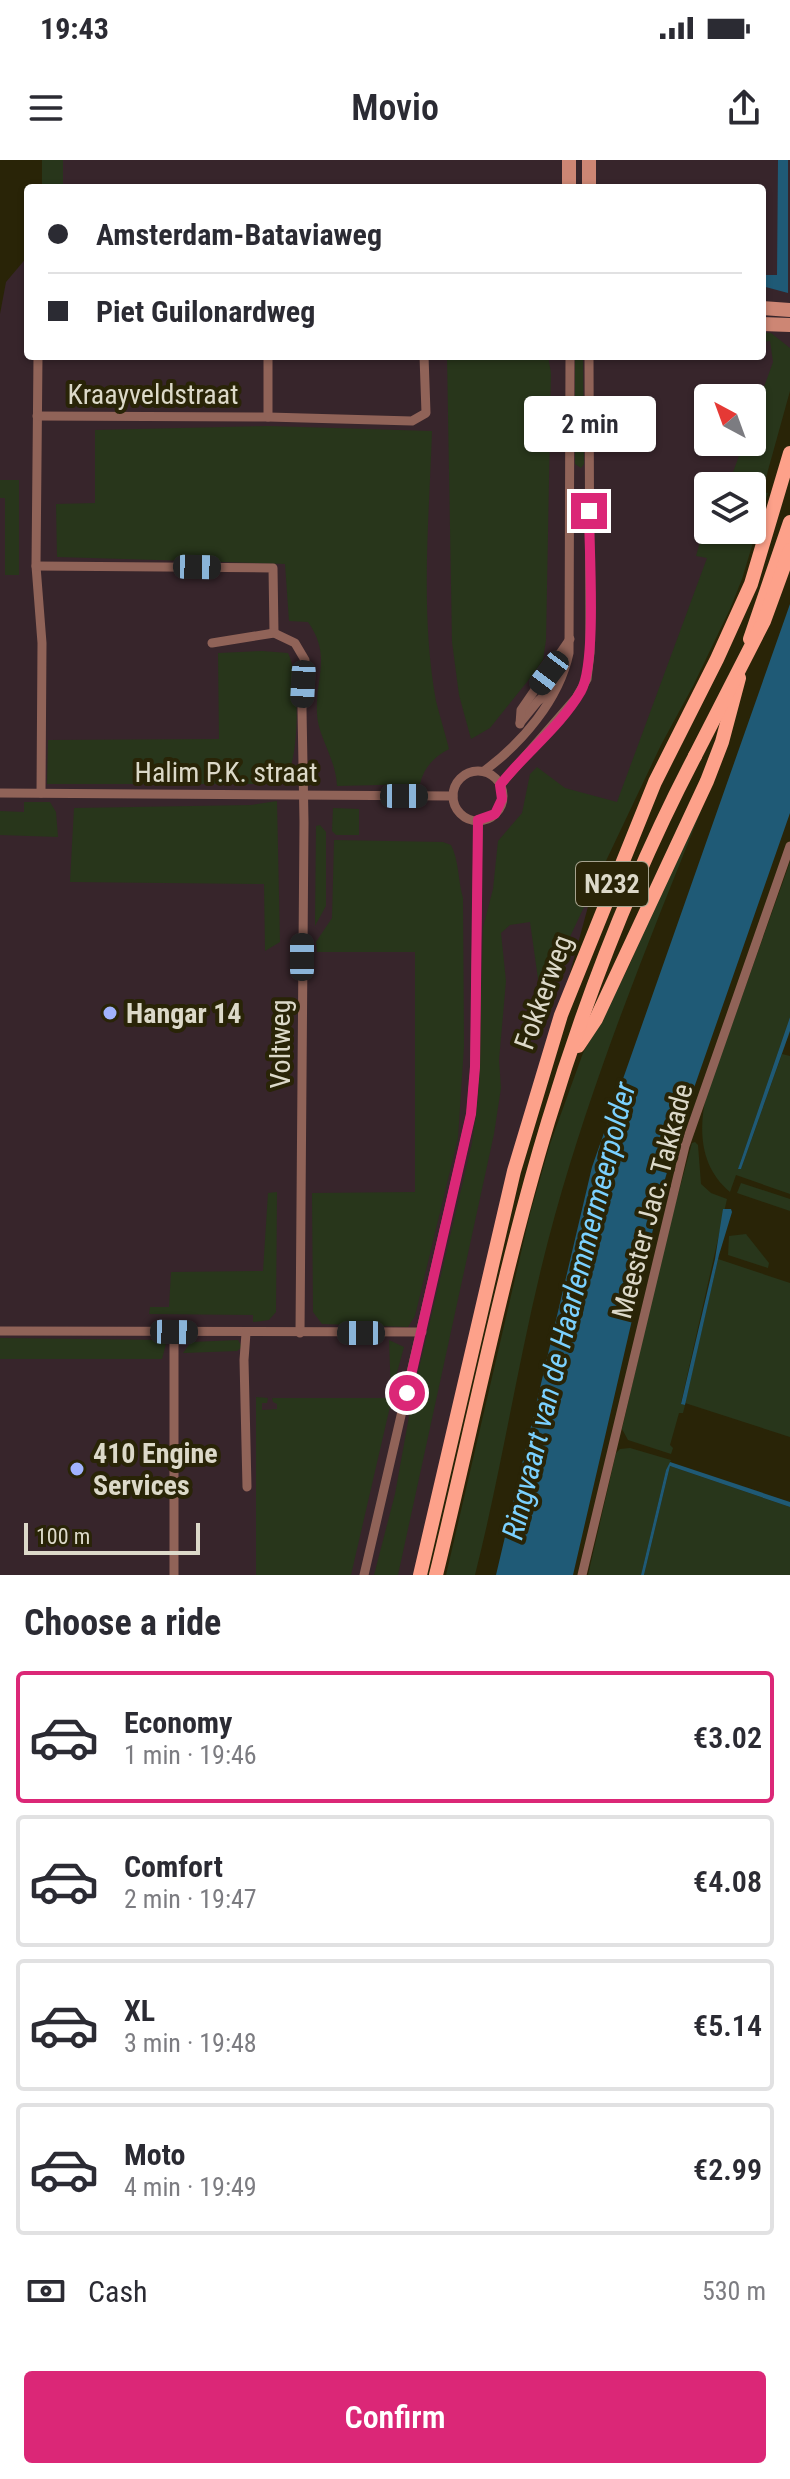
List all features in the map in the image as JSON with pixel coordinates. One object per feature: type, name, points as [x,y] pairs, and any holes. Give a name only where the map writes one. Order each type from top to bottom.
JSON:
[{"type":"main road","name":"Fokkerweg","points":[[420,1575],[514,1171],[534,1098],[566,1002],[626,849],[751,584],[790,453]]},
{"type":"main road","name":"N232","points":[[568,1059],[596,1019],[716,760],[744,660],[790,522]]},
{"type":"main road","name":"Fokkerweg","points":[[436,1575],[520,1227],[589,997],[634,883],[764,621],[790,550]]},
{"type":"street","points":[[569,160],[569,184]]},
{"type":"street","points":[[589,160],[589,184]]},
{"type":"street","points":[[766,308],[790,310]]},
{"type":"street","points":[[766,324],[790,325]]},
{"type":"street","points":[[38,360],[36,566],[42,643],[41,793]]},
{"type":"street","points":[[268,360],[268,417]]},
{"type":"street","name":"Kraayveldstraat","points":[[37,416],[412,421],[426,413],[424,360]]},
{"type":"street","points":[[484,771],[500,785],[500,806],[495,814],[478,820],[460,814],[453,796],[454,787],[466,773],[484,771],[501,759],[545,708],[566,667],[570,639],[570,360]]},
{"type":"street","points":[[500,785],[576,698],[587,679],[590,653],[589,360]]},
{"type":"street","points":[[36,566],[273,568],[274,633],[212,643]]},
{"type":"street","name":"Voltweg","points":[[274,633],[295,643],[305,660],[302,709],[300,1333]]},
{"type":"street","points":[[518,739],[521,710],[570,639]]},
{"type":"street","points":[[520,724],[538,701],[559,682]]},
{"type":"street","name":"Halim P.K. straat","points":[[0,793],[453,796]]},
{"type":"street","points":[[364,1575],[471,1114],[475,1067],[478,820]]},
{"type":"street","name":"Meester Jac. Takkade","points":[[582,1575],[685,1146],[790,846]]},
{"type":"street","points":[[0,1331],[422,1332]]},
{"type":"street","points":[[174,1332],[174,1575]]},
{"type":"street","points":[[246,1333],[247,1487]]},
{"type":"shaded area","points":[[63,160],[790,160],[790,364],[766,437],[766,384],[694,384],[694,456],[760,456],[755,472],[694,472],[694,544],[728,544],[602,855],[503,1220],[417,1575],[0,1575],[0,314],[6,282],[24,261],[24,360],[766,360],[766,184],[63,184]]},
{"type":"green space","points":[[42,160],[63,160],[63,184],[42,184]]},
{"type":"green space","points":[[766,333],[771,333],[790,348],[790,391],[766,478],[766,472],[733,472],[739,456],[766,456],[765,384],[773,362]]},
{"type":"green space","points":[[447,360],[549,360],[551,373],[546,640],[543,660],[490,728],[471,739],[459,695],[452,642]]},
{"type":"green space","points":[[575,360],[583,360],[584,464],[581,468],[575,464]]},
{"type":"green space","points":[[269,426],[432,431],[428,634],[436,701],[449,749],[430,763],[420,784],[337,786],[317,714],[321,667],[319,646],[308,622],[289,621],[285,564],[57,557],[56,504],[95,503],[95,430]]},
{"type":"green space","points":[[0,480],[19,480],[19,575],[5,575],[5,498],[0,498]]},
{"type":"green space","points":[[699,544],[753,544],[730,609],[567,943],[535,1035],[539,986],[530,922],[510,925],[501,933],[506,981],[499,1060],[501,1088],[494,1134],[398,1575],[374,1575],[395,1494],[413,1394],[472,1143],[478,1098],[483,927],[493,889],[498,841],[522,813],[530,774],[537,767],[565,788],[617,802],[707,558],[696,556]]},
{"type":"green space","points":[[218,653],[288,653],[295,681],[297,720],[293,759],[282,784],[47,784],[48,740],[219,739]]},
{"type":"green space","points":[[277,801],[280,942],[265,951],[264,884],[70,882],[74,808],[251,805]]},
{"type":"green space","points":[[24,802],[50,802],[56,812],[58,837],[0,835],[0,811],[24,812]]},
{"type":"green space","points":[[703,806],[623,1008],[570,1163],[543,1259],[475,1575],[446,1575],[530,1214],[550,1144],[583,1053],[629,966],[682,838]]},
{"type":"green space","points":[[333,808],[359,809],[359,835],[336,835],[332,831]]},
{"type":"green space","points":[[320,825],[326,832],[326,906],[315,926],[316,826]]},
{"type":"green space","points":[[334,840],[443,842],[451,845],[463,898],[464,1046],[458,1138],[415,1316],[408,1327],[322,1324],[313,1312],[312,1193],[415,1192],[415,952],[317,952],[316,942],[332,918]]},
{"type":"green space","points":[[790,862],[790,1017],[738,1169],[741,1169],[782,1054],[790,1056],[790,1194],[736,1175],[730,1192],[713,1172],[704,1149],[702,1123],[706,1097]]},
{"type":"green space","points":[[692,1143],[698,1145],[701,1184],[711,1193],[727,1199],[681,1403],[685,1405],[683,1413],[679,1413],[670,1445],[673,1448],[671,1454],[628,1440],[622,1429],[665,1242]]},
{"type":"green space","points":[[741,1183],[790,1199],[790,1211],[737,1193]]},
{"type":"green space","points":[[277,1192],[276,1312],[269,1320],[253,1322],[253,1315],[149,1314],[150,1307],[169,1307],[171,1272],[263,1271],[268,1193]]},
{"type":"green space","points":[[746,1234],[769,1263],[768,1268],[728,1255],[729,1236]]},
{"type":"green space","points":[[718,1259],[790,1283],[790,1437],[685,1403]]},
{"type":"green space","points":[[0,1338],[167,1340],[162,1359],[0,1359]]},
{"type":"green space","points":[[238,1340],[242,1347],[237,1351],[183,1353],[191,1342]]},
{"type":"green space","points":[[389,1340],[404,1347],[391,1395]]},
{"type":"green space","points":[[256,1397],[268,1398],[267,1403],[262,1403],[262,1410],[277,1409],[272,1398],[392,1398],[351,1575],[256,1575]]},
{"type":"green space","points":[[630,1448],[671,1460],[641,1575],[588,1575],[616,1453],[620,1449]]},
{"type":"green space","points":[[670,1466],[790,1507],[790,1575],[644,1575]]},
{"type":"water","points":[[778,160],[788,160],[788,293],[766,287],[766,275],[777,275]]},
{"type":"water","name":"Ringvaart van de Haarlemmermeerpolder","points":[[790,604],[790,813],[680,1128],[663,1186],[573,1575],[496,1575],[592,1167]]},
{"type":"water","points":[[790,1017],[790,1031],[741,1169],[738,1169]]},
{"type":"water","points":[[723,1209],[731,1209],[732,1212],[719,1255],[685,1405],[681,1404],[715,1259]]},
{"type":"water","points":[[670,1462],[790,1502],[790,1507],[670,1466],[644,1575],[641,1575]]},
{"type":"place","name":"Hangar 14","points":[[110,1013]]},
{"type":"place","name":"410 Engine Services","points":[[77,1469]]},
{"type":"route","points":[[407,1393],[471,1114],[475,1067],[478,820],[495,814],[502,799],[500,785],[559,719],[583,689],[587,679],[590,653],[589,511]]}]
